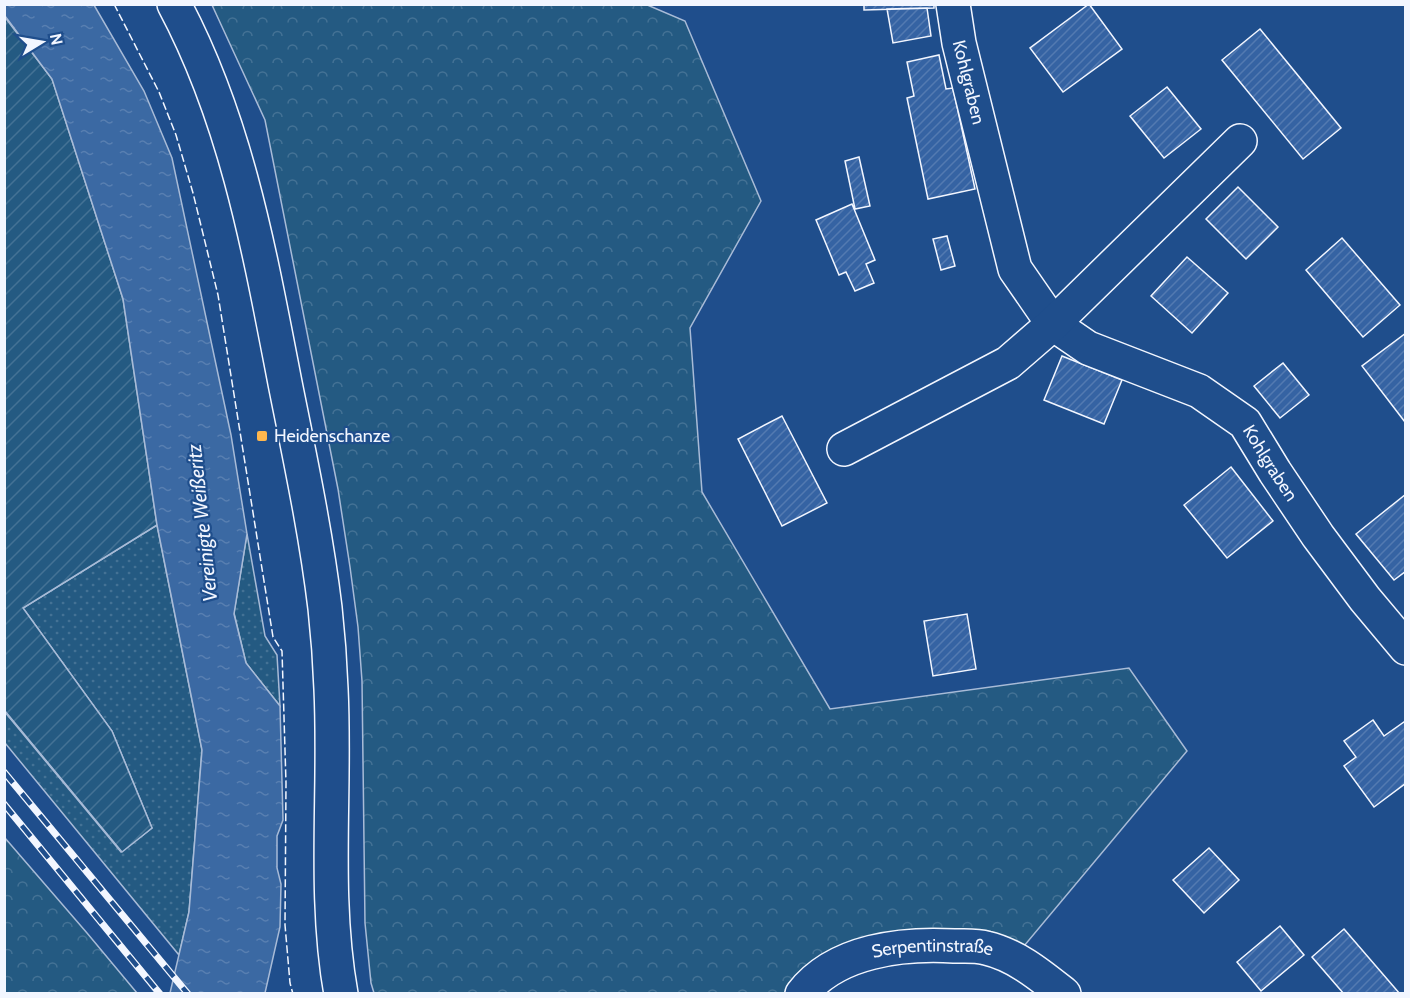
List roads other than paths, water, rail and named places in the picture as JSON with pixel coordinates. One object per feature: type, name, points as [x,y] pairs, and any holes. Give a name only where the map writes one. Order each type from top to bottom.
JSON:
[{"type":"street","points":[[174,4],[217,98],[246,196],[268,294],[315,540],[325,610],[331,691],[332,894],[335,962],[341,993]]},
{"type":"street","name":"Kohlgraben","points":[[953,4],[959,43],[1015,269],[1053,324],[1088,348],[1199,391],[1245,423],[1318,536],[1365,599],[1406,648]]},
{"type":"street","points":[[844,449],[1008,363],[1053,324],[1240,141]]},
{"type":"street","name":"Serpentinstraße","points":[[802,993],[810,983],[838,963],[873,951],[927,944],[985,947],[1021,961],[1064,993]]},
{"type":"water","name":"Vereinigte Weißeritz","points":[[5,4],[94,5],[144,91],[172,158],[231,435],[247,534],[234,614],[246,663],[280,706],[283,820],[277,836],[277,868],[281,884],[280,927],[265,993],[170,993],[189,912],[202,750],[157,525],[123,299],[52,79],[5,16]]},
{"type":"railway","points":[[4,772],[188,994]]},
{"type":"railway","points":[[4,804],[160,994]]},
{"type":"place","name":"Heidenschanze","points":[[262,436]]}]
